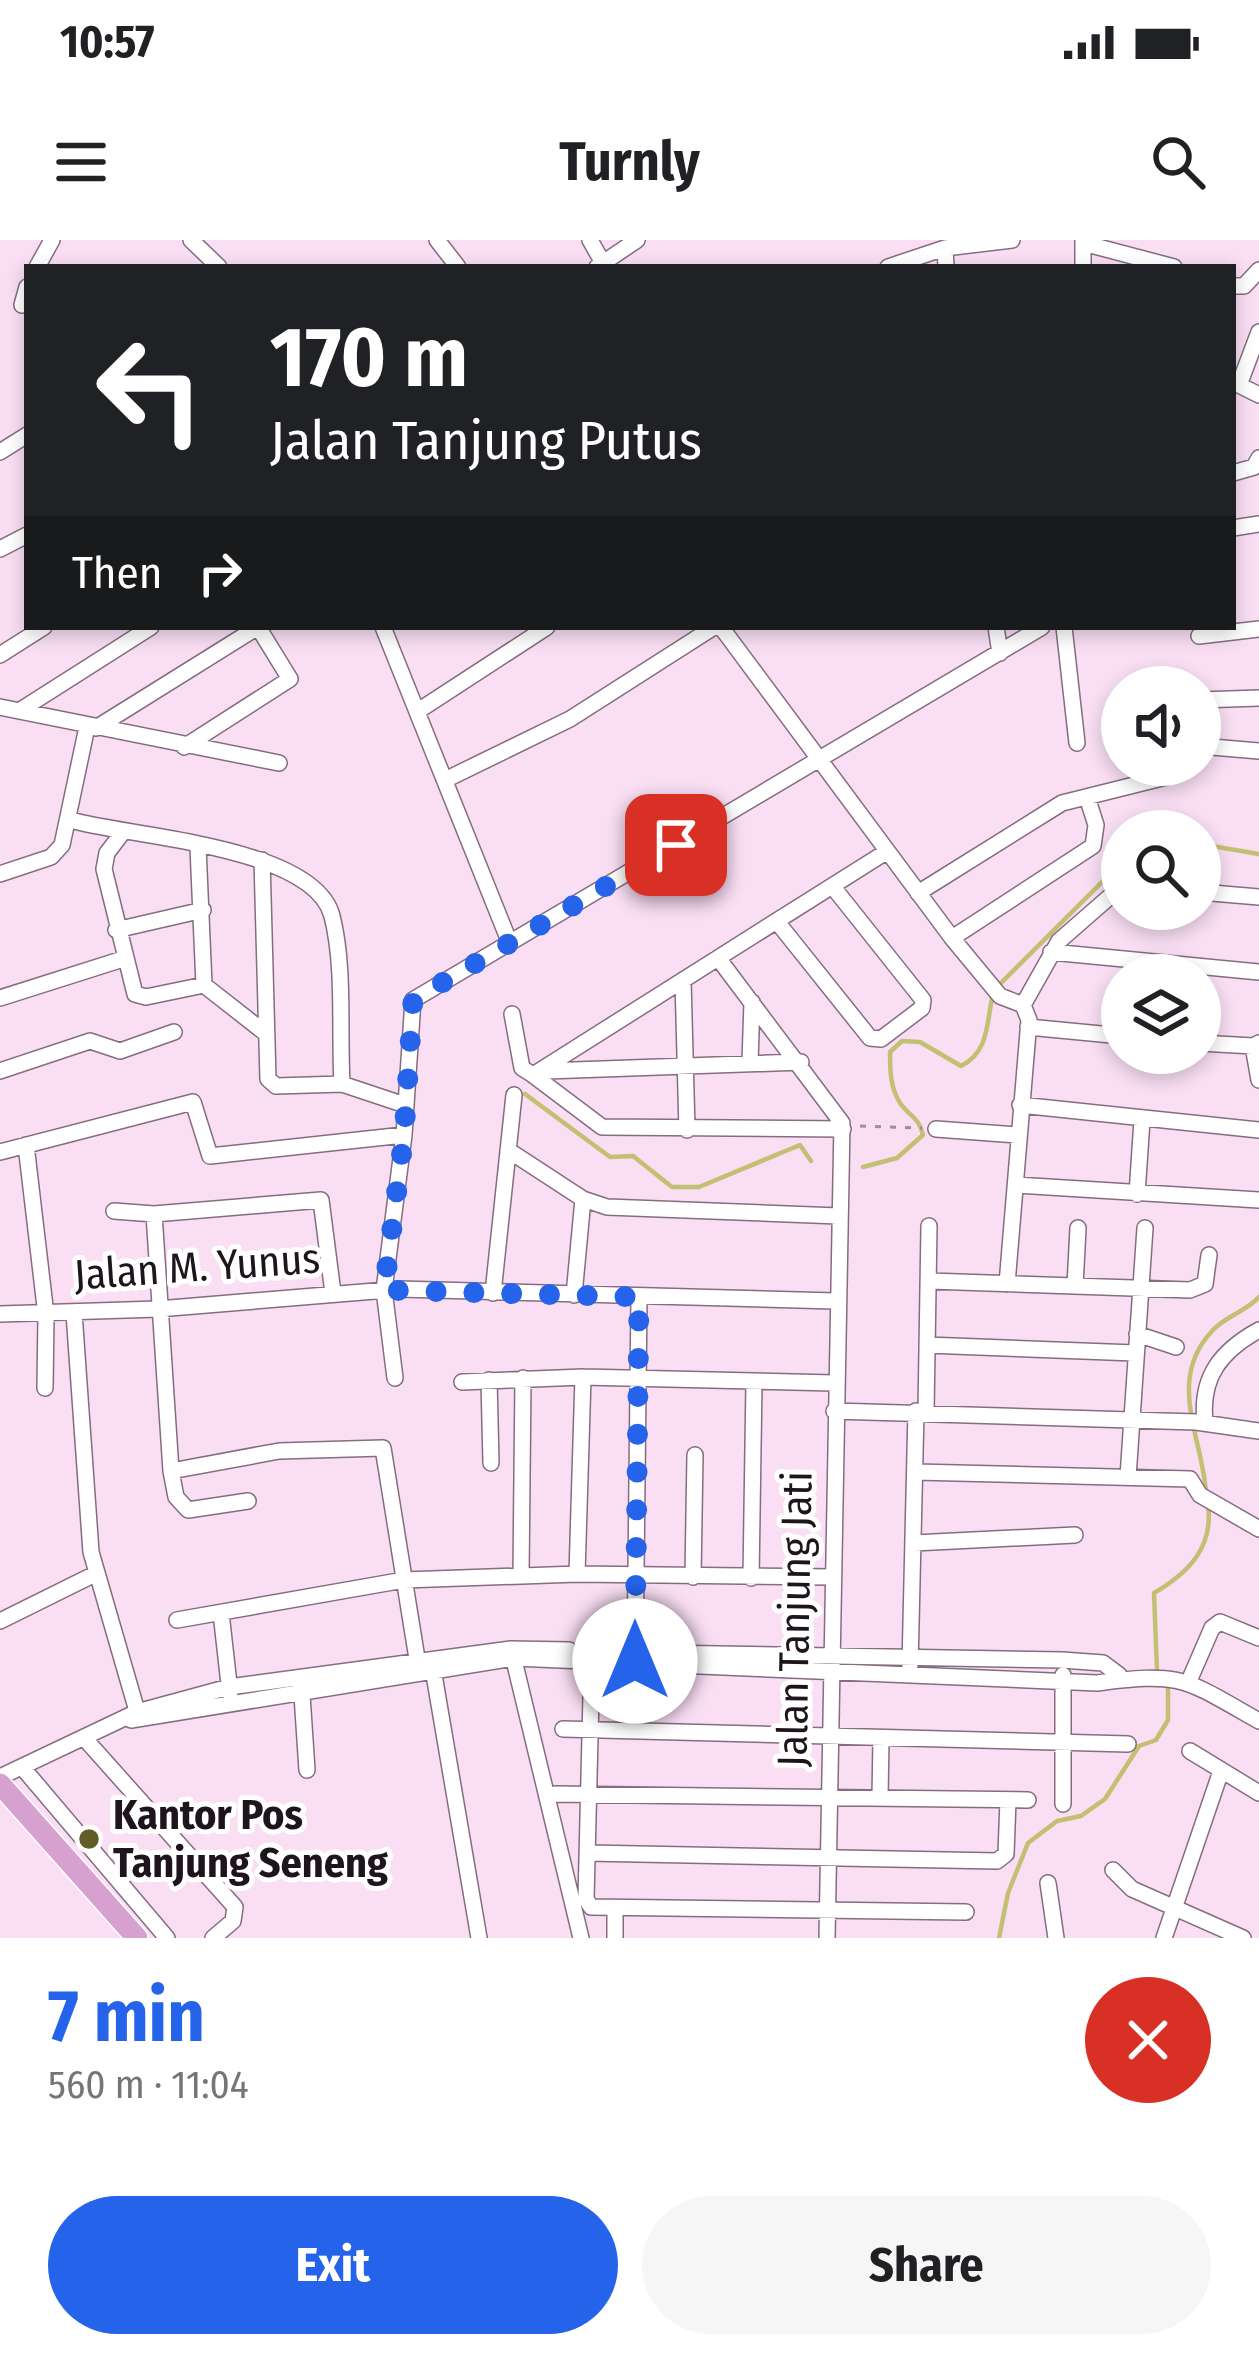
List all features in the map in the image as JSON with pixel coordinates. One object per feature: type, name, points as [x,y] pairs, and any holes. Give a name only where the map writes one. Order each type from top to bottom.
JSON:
[{"type":"main road","points":[[0,1780],[137,1938]]},
{"type":"street","points":[[191,240],[216,264]]},
{"type":"street","points":[[437,240],[456,264]]},
{"type":"street","points":[[601,264],[637,240]]},
{"type":"street","points":[[897,264],[945,248],[1012,240]]},
{"type":"street","points":[[1083,241],[1164,264]]},
{"type":"street","points":[[945,248],[946,264]]},
{"type":"street","points":[[22,305],[24,298]]},
{"type":"street","points":[[1259,332],[1236,383],[1259,395]]},
{"type":"street","points":[[1199,636],[1259,629]]},
{"type":"street","points":[[0,655],[39,630]]},
{"type":"street","points":[[19,711],[147,630]]},
{"type":"street","points":[[0,874],[51,857],[62,845],[91,728],[253,630]]},
{"type":"street","points":[[184,746],[290,679],[260,630]]},
{"type":"street","points":[[384,630],[509,940]]},
{"type":"street","points":[[418,711],[542,630]]},
{"type":"street","points":[[445,780],[570,719],[712,630]]},
{"type":"street","points":[[719,630],[952,938],[1000,996],[1023,1005]]},
{"type":"street","points":[[997,630],[1000,653]]},
{"type":"street","name":"Jalan M. Yunus","points":[[0,1314],[158,1309],[384,1290],[404,1135],[413,1000],[1037,630]]},
{"type":"street","points":[[1064,630],[1077,742]]},
{"type":"street","points":[[1221,699],[1259,698]]},
{"type":"street","points":[[0,707],[279,763]]},
{"type":"street","points":[[1221,748],[1259,751]]},
{"type":"street","points":[[918,893],[1049,810],[1133,786]]},
{"type":"street","points":[[952,938],[1093,846],[1096,825],[1087,797]]},
{"type":"street","points":[[70,820],[262,860],[310,883],[332,913],[341,1084]]},
{"type":"street","points":[[123,832],[104,863],[133,991],[141,997],[204,985],[264,1032]]},
{"type":"street","points":[[199,847],[204,985]]},
{"type":"street","points":[[539,1073],[886,852]]},
{"type":"street","points":[[262,860],[264,1032],[266,1072],[272,1083],[341,1084],[405,1105]]},
{"type":"street","points":[[778,923],[870,1038],[881,1039],[922,1009],[923,1000],[833,887]]},
{"type":"street","points":[[1221,894],[1259,897]]},
{"type":"street","points":[[1007,1283],[1028,1027],[1023,1005],[1051,952],[1101,906]]},
{"type":"street","points":[[116,930],[203,910]]},
{"type":"street","points":[[1051,952],[1259,972]]},
{"type":"street","points":[[539,1073],[597,1125],[843,1129],[837,1110],[718,958]]},
{"type":"street","points":[[0,998],[123,959]]},
{"type":"street","points":[[683,980],[687,1130]]},
{"type":"street","points":[[750,1062],[752,1003]]},
{"type":"street","points":[[512,1014],[522,1068],[539,1073],[686,1063],[801,1062]]},
{"type":"street","points":[[1028,1027],[1101,1034]]},
{"type":"street","points":[[0,1071],[90,1041],[120,1051],[174,1032]]},
{"type":"street","points":[[1221,1043],[1256,1045],[1259,1080]]},
{"type":"street","points":[[493,1293],[514,1095]]},
{"type":"street","points":[[0,1152],[193,1102],[210,1156],[404,1135]]},
{"type":"street","points":[[1019,1105],[1259,1130]]},
{"type":"street","points":[[1137,1194],[1142,1120]]},
{"type":"street","name":"Jalan Tanjung Jati","points":[[827,1938],[835,1301],[843,1129]]},
{"type":"street","points":[[936,1129],[1017,1136]]},
{"type":"street","points":[[26,1145],[46,1315],[45,1388]]},
{"type":"street","points":[[508,1150],[583,1199],[619,1209],[838,1216]]},
{"type":"street","points":[[1016,1184],[1259,1201]]},
{"type":"street","points":[[574,1295],[583,1199]]},
{"type":"street","points":[[114,1211],[154,1214],[321,1200],[333,1293]]},
{"type":"street","points":[[154,1214],[170,1471],[182,1508],[248,1501]]},
{"type":"street","points":[[910,1666],[929,1226]]},
{"type":"street","points":[[1075,1286],[1078,1228]]},
{"type":"street","points":[[1128,1477],[1145,1228]]},
{"type":"street","points":[[928,1281],[1190,1290],[1205,1284],[1209,1255]]},
{"type":"street","points":[[395,1378],[384,1290],[835,1301]]},
{"type":"street","points":[[635,1657],[639,1297]]},
{"type":"street","points":[[74,1313],[95,1574],[136,1718]]},
{"type":"street","points":[[1195,1422],[1222,1355],[1259,1330]]},
{"type":"street","points":[[1137,1334],[1176,1347]]},
{"type":"street","points":[[927,1345],[1135,1353]]},
{"type":"street","points":[[577,1574],[583,1377]]},
{"type":"street","points":[[461,1382],[583,1377],[834,1383]]},
{"type":"street","points":[[521,1575],[523,1378]]},
{"type":"street","points":[[489,1380],[491,1463]]},
{"type":"street","points":[[751,1578],[754,1382]]},
{"type":"street","points":[[834,1411],[1195,1422],[1259,1431]]},
{"type":"street","points":[[170,1471],[279,1451],[383,1448],[404,1580],[479,1938]]},
{"type":"street","points":[[693,1577],[694,1455]]},
{"type":"street","points":[[916,1472],[1190,1479],[1200,1495],[1259,1529]]},
{"type":"street","points":[[914,1543],[1075,1535]]},
{"type":"street","points":[[0,1621],[95,1574]]},
{"type":"street","points":[[177,1620],[404,1580],[577,1574],[832,1577]]},
{"type":"street","points":[[221,1612],[230,1694]]},
{"type":"street","points":[[1189,1681],[1212,1628],[1220,1622],[1259,1638]]},
{"type":"street","points":[[512,1653],[581,1938]]},
{"type":"street","points":[[0,1780],[136,1718],[230,1694],[512,1653],[910,1666],[1063,1660],[1102,1664],[1119,1676]]},
{"type":"street","points":[[592,1657],[587,1886],[591,1907],[966,1912]]},
{"type":"street","points":[[1063,1660],[1063,1804]]},
{"type":"street","points":[[910,1666],[1097,1683],[1119,1676],[1170,1676],[1189,1681],[1259,1721]]},
{"type":"street","points":[[230,1694],[302,1695],[426,1668]]},
{"type":"street","points":[[302,1695],[307,1770]]},
{"type":"street","points":[[563,1730],[1128,1744]]},
{"type":"street","points":[[880,1798],[881,1738]]},
{"type":"street","points":[[86,1740],[235,1907],[233,1921],[212,1938]]},
{"type":"street","points":[[1190,1750],[1259,1792]]},
{"type":"street","points":[[22,1767],[167,1938]]},
{"type":"street","points":[[1164,1938],[1171,1906],[1221,1771]]},
{"type":"street","points":[[555,1794],[1028,1800]]},
{"type":"street","points":[[588,1852],[1003,1859],[1008,1800]]},
{"type":"street","points":[[1113,1870],[1132,1889],[1243,1938]]},
{"type":"street","points":[[566,1878],[587,1886]]},
{"type":"street","points":[[1048,1883],[1056,1938]]},
{"type":"street","points":[[614,1938],[615,1908]]},
{"type":"path","points":[[843,1129],[879,1123],[914,1127]]},
{"type":"waterway","points":[[1221,848],[1259,854]]},
{"type":"waterway","points":[[999,985],[1101,883]]},
{"type":"waterway","points":[[863,1167],[897,1158],[923,1135],[894,1091],[890,1052],[902,1041],[920,1042],[961,1066],[982,1044],[993,994]]},
{"type":"waterway","points":[[525,1094],[610,1157],[633,1156],[672,1187],[699,1187],[800,1145],[811,1161]]},
{"type":"waterway","points":[[1206,1493],[1190,1410],[1191,1369],[1213,1330],[1259,1297]]},
{"type":"waterway","points":[[1157,1671],[1154,1593],[1196,1558],[1207,1534],[1208,1504]]},
{"type":"waterway","points":[[999,1938],[1008,1893],[1028,1843],[1057,1821],[1081,1816],[1105,1799],[1139,1746],[1156,1740],[1168,1720],[1168,1685]]},
{"type":"place","name":"Kantor Pos Tanjung Seneng","points":[[89,1839]]},
{"type":"route","points":[[635,1661],[639,1297],[384,1290],[404,1135],[413,1000],[429,986],[552,920],[676,845]]}]
